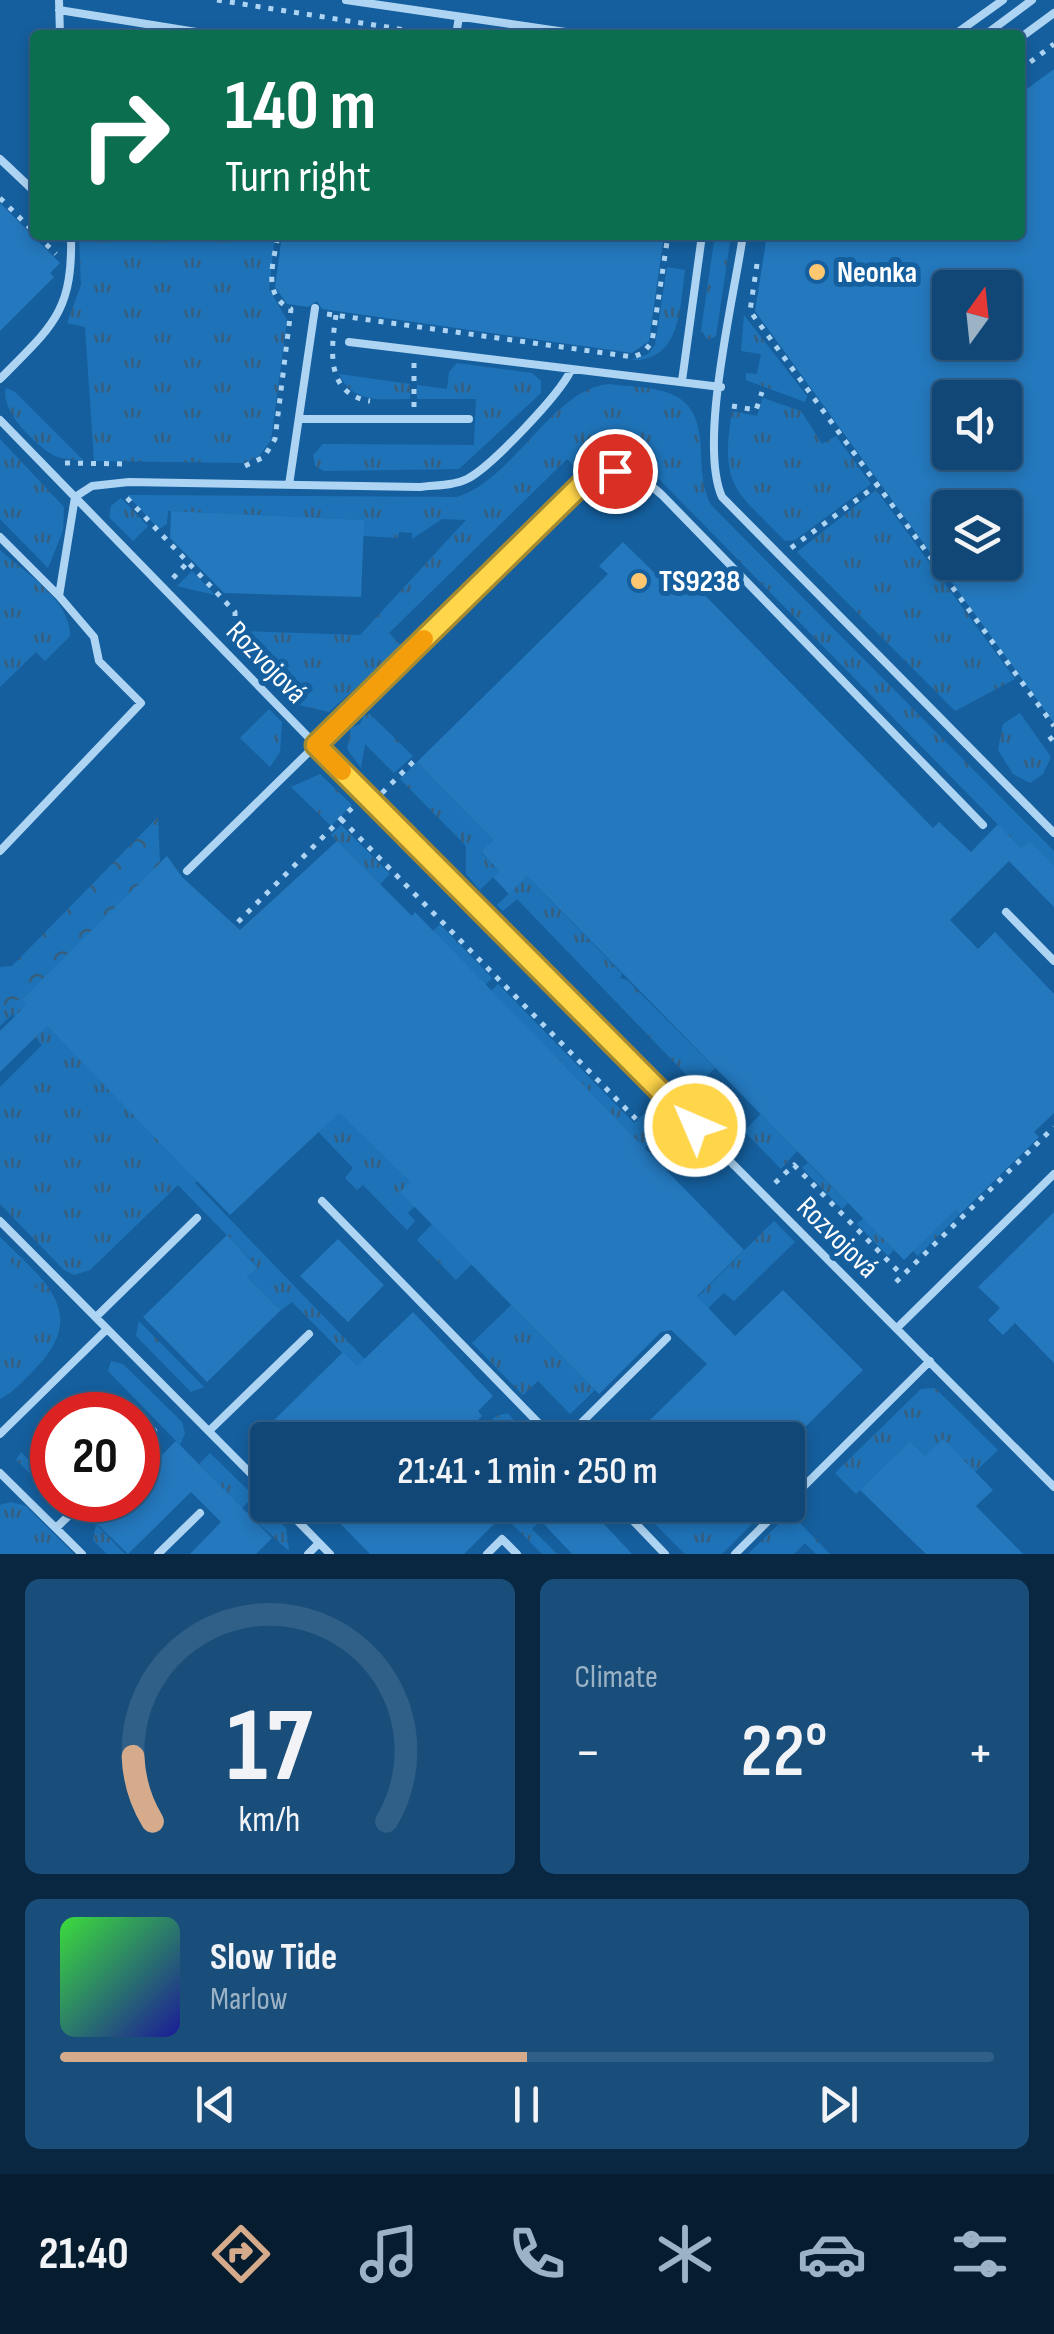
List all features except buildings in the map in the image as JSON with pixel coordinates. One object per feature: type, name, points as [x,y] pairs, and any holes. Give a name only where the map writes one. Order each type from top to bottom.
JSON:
[{"type":"lane","points":[[346,0],[553,30]]},
{"type":"lane","points":[[961,30],[1004,0]]},
{"type":"lane","points":[[993,30],[1032,0]]},
{"type":"lane","points":[[60,30],[59,5],[190,30]]},
{"type":"lane","points":[[1025,34],[1054,13]]},
{"type":"lane","points":[[457,30],[459,16]]},
{"type":"lane","points":[[0,159],[30,187]]},
{"type":"lane","points":[[0,380],[56,318],[69,293],[71,240]]},
{"type":"lane","points":[[682,381],[701,240]]},
{"type":"lane","points":[[741,240],[718,404],[714,478],[729,505],[778,557],[1054,833]]},
{"type":"lane","points":[[289,484],[314,310]]},
{"type":"lane","points":[[349,342],[721,388]]},
{"type":"lane","points":[[59,596],[75,497],[92,486],[420,487],[469,478],[558,393],[570,370]]},
{"type":"lane","points":[[300,419],[469,419]]},
{"type":"lane","name":"Rozvojová","points":[[0,420],[234,662],[1054,1487]]},
{"type":"lane","points":[[186,871],[586,480],[615,471],[642,478],[662,496],[984,825]]},
{"type":"lane","points":[[0,537],[94,637],[99,661],[141,703],[0,851]]},
{"type":"lane","points":[[1006,912],[1054,961]]},
{"type":"lane","points":[[896,1328],[1054,1174]]},
{"type":"lane","points":[[322,1201],[537,1422]]},
{"type":"lane","points":[[96,1317],[197,1218]]},
{"type":"lane","points":[[0,1221],[250,1473]]},
{"type":"lane","points":[[0,1434],[108,1329]]},
{"type":"lane","points":[[208,1431],[309,1334]]},
{"type":"lane","points":[[582,1422],[667,1338]]},
{"type":"lane","points":[[805,1485],[930,1362]]},
{"type":"lane","points":[[0,1473],[82,1554]]},
{"type":"lane","points":[[158,1554],[200,1513]]},
{"type":"lane","points":[[56,1528],[62,1522]]},
{"type":"lane","points":[[299,1522],[330,1554]]},
{"type":"lane","points":[[635,1522],[666,1554]]},
{"type":"lane","points":[[734,1554],[767,1522]]},
{"type":"lane","points":[[487,1554],[502,1539],[516,1554]]},
{"type":"lane","points":[[308,1554],[319,1543]]},
{"type":"path","points":[[216,0],[405,30]]},
{"type":"path","points":[[1025,66],[1054,44]]},
{"type":"path","points":[[0,198],[30,228]]},
{"type":"path","points":[[277,240],[271,288],[279,303],[291,310],[314,310],[633,357],[648,350],[653,337],[667,240]]},
{"type":"path","points":[[758,254],[750,311],[1054,726]]},
{"type":"path","points":[[229,466],[258,462],[273,444],[291,310]]},
{"type":"path","points":[[336,316],[331,358],[340,384],[356,398],[384,402]]},
{"type":"path","points":[[414,350],[414,419]]},
{"type":"path","points":[[718,404],[756,410],[762,392]]},
{"type":"path","points":[[399,402],[429,402]]},
{"type":"path","points":[[42,462],[135,464]]},
{"type":"path","points":[[778,557],[879,483]]},
{"type":"path","points":[[113,484],[235,612],[234,662]]},
{"type":"path","points":[[398,776],[416,759]]},
{"type":"path","points":[[342,820],[636,1119]]},
{"type":"path","points":[[238,922],[332,828]]},
{"type":"path","points":[[896,1282],[1054,1127]]},
{"type":"path","points":[[764,1194],[794,1164],[903,1276]]},
{"type":"green space","points":[[79,240],[274,240],[269,289],[287,320],[271,440],[260,455],[246,463],[94,461],[85,327],[67,323],[81,285]]},
{"type":"green space","points":[[714,240],[730,240],[716,336],[708,340],[701,331]]},
{"type":"green space","points":[[667,267],[685,270],[675,330],[660,352],[631,360],[648,354],[655,345]]},
{"type":"green space","points":[[744,315],[807,396],[805,402],[746,380],[746,373],[757,374],[761,354],[741,351]]},
{"type":"green space","points":[[457,363],[532,373],[541,381],[541,393],[459,469],[324,471],[315,466],[313,455],[323,444],[474,445],[476,399],[417,399],[417,385],[447,389],[449,372]]},
{"type":"green space","points":[[339,374],[410,384],[410,399],[360,395]]},
{"type":"green space","points":[[609,384],[656,389],[685,403],[698,429],[703,476],[712,506],[1054,851],[1054,865],[1030,841],[1021,848],[654,474],[636,462],[607,458],[580,472],[567,459],[389,633],[402,646],[329,712],[299,705],[237,645],[242,641],[237,631],[360,635],[466,520],[442,519],[412,539],[412,533],[399,532],[398,538],[363,536],[363,520],[168,511],[167,524],[159,529],[127,495],[457,497],[497,472],[569,401]]},
{"type":"green space","points":[[6,388],[15,392],[84,461],[56,457],[36,443],[13,416],[5,397]]},
{"type":"green space","points":[[763,398],[801,411],[822,444],[836,436],[871,484],[795,540],[785,541],[754,510],[730,472],[732,411],[757,416]]},
{"type":"green space","points":[[0,439],[64,507],[63,531],[48,568],[0,519]]},
{"type":"green space","points":[[876,490],[932,566],[932,580],[942,580],[1015,679],[955,711],[797,552]]},
{"type":"green space","points":[[121,498],[148,526],[133,541],[109,517],[111,506]]},
{"type":"green space","points":[[0,550],[55,599],[63,610],[70,636],[45,661],[36,652],[0,687]]},
{"type":"green space","points":[[192,571],[215,595],[177,586]]},
{"type":"green space","points":[[269,709],[282,722],[280,752],[270,767],[240,738]]},
{"type":"green space","points":[[1020,713],[1051,757],[1043,774],[1030,783],[1013,774],[998,750],[1003,724]]},
{"type":"green space","points":[[370,714],[413,756],[394,773],[365,744],[361,768],[347,749],[351,728]]},
{"type":"green space","points":[[417,762],[493,840],[481,853],[499,871],[480,890],[466,874],[466,846],[400,779]]},
{"type":"green space","points":[[320,774],[352,805],[331,826],[291,787]]},
{"type":"green space","points":[[158,817],[160,864],[21,1000],[15,1000],[0,1015],[0,967],[12,966]]},
{"type":"green space","points":[[341,825],[390,874],[380,884],[331,835]]},
{"type":"green space","points":[[527,876],[622,974],[620,978],[627,980],[715,1068],[697,1086],[517,899],[503,911],[497,905]]},
{"type":"green space","points":[[440,924],[492,978],[485,985],[433,931]]},
{"type":"green space","points":[[498,984],[634,1123],[657,1102],[674,1119],[523,1268],[519,1264],[640,1143],[491,991]]},
{"type":"green space","points":[[15,1000],[21,1000],[193,1174],[297,1072],[410,1182],[415,1206],[408,1213],[415,1221],[407,1230],[363,1185],[357,1190],[345,1178],[353,1168],[284,1096],[195,1183],[384,1379],[438,1422],[411,1422],[292,1302],[281,1310],[247,1277],[257,1266],[178,1185],[90,1270],[74,1275],[64,1270],[0,1204],[0,1087],[42,1045],[13,1014],[0,1026],[0,1015]]},
{"type":"green space","points":[[761,1114],[797,1151],[781,1169],[744,1131]]},
{"type":"green space","points":[[808,1163],[848,1203],[842,1209],[802,1168]]},
{"type":"green space","points":[[956,1210],[960,1214],[918,1256],[913,1251]]},
{"type":"green space","points":[[863,1218],[894,1250],[888,1256],[857,1224]]},
{"type":"green space","points":[[774,1221],[795,1242],[734,1301],[724,1293],[708,1308],[697,1297]]},
{"type":"green space","points":[[432,1224],[472,1264],[456,1280],[417,1240]]},
{"type":"green space","points":[[0,1237],[44,1282],[60,1313],[59,1330],[51,1349],[23,1381],[0,1399]]},
{"type":"green space","points":[[0,1252],[45,1297],[43,1320],[14,1346],[0,1346]]},
{"type":"green space","points":[[511,1305],[595,1390],[570,1414],[538,1381],[523,1395],[472,1343]]},
{"type":"green space","points":[[139,1321],[204,1387],[191,1392],[136,1336]]},
{"type":"green space","points":[[111,1361],[123,1364],[151,1392],[128,1392],[108,1371]]},
{"type":"green space","points":[[935,1388],[998,1450],[975,1472],[925,1456],[910,1441],[856,1494],[835,1473],[921,1389]]},
{"type":"green space","points":[[160,1400],[182,1422],[185,1433],[180,1445],[160,1424]]},
{"type":"green space","points":[[508,1413],[515,1422],[490,1422]]},
{"type":"green space","points":[[21,1452],[30,1461],[30,1474],[16,1460]]},
{"type":"green space","points":[[210,1453],[250,1492],[250,1500],[242,1508],[199,1464]]},
{"type":"green space","points":[[11,1502],[26,1506],[30,1522],[42,1522],[74,1554],[0,1554],[0,1505]]},
{"type":"green space","points":[[257,1522],[280,1522],[286,1528],[289,1551]]},
{"type":"green space","points":[[510,1522],[539,1522],[532,1529],[557,1554],[542,1554]]},
{"type":"green space","points":[[653,1522],[754,1522],[722,1554],[685,1554]]},
{"type":"green space","points":[[781,1522],[799,1522],[830,1554],[816,1554],[805,1543],[794,1554],[748,1554]]},
{"type":"green space","points":[[96,1524],[125,1554],[107,1554],[93,1540]]},
{"type":"slow traffic","points":[[342,771],[316,745],[424,639]]},
{"type":"place","name":"Neonka","points":[[817,272]]},
{"type":"place","name":"TS9238","points":[[639,581]]},
{"type":"route","points":[[615,471],[586,480],[316,745],[695,1126]]}]
